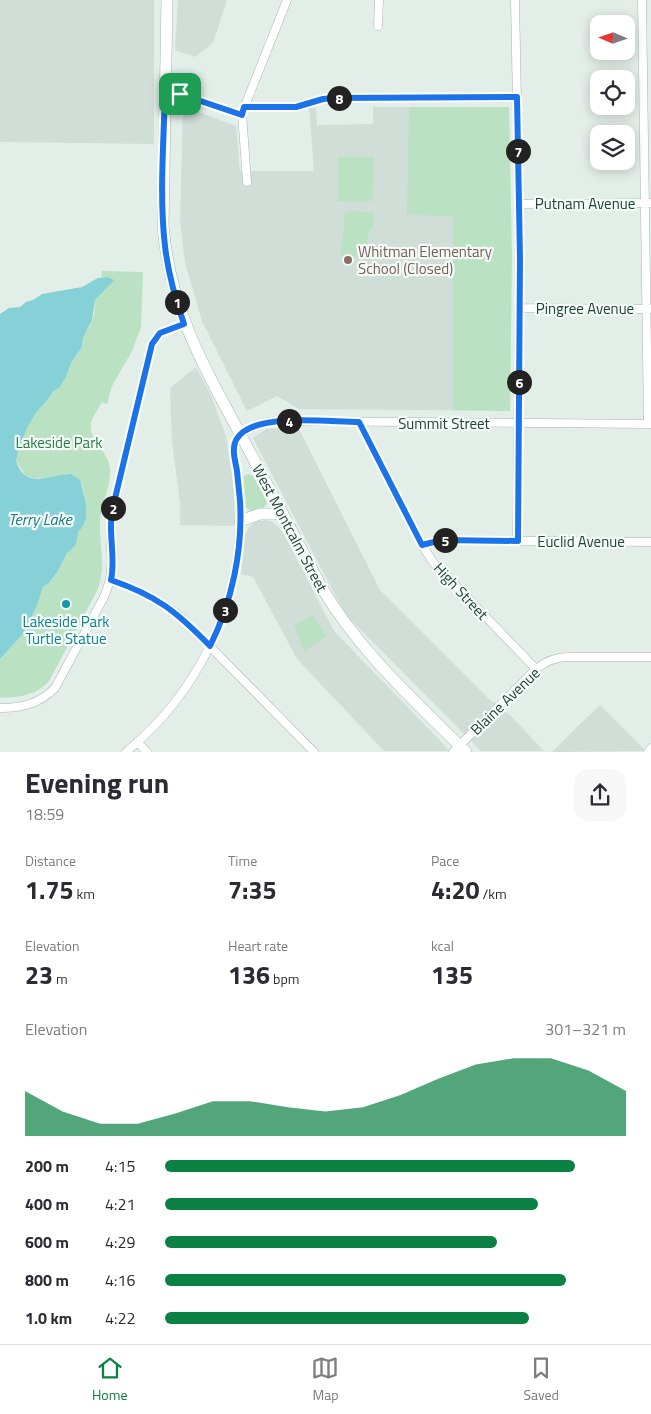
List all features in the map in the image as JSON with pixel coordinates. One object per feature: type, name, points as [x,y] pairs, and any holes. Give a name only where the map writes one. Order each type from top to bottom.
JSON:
[{"type":"main road","name":"West Montcalm Street","points":[[167,0],[164,236],[172,283],[184,324],[202,363],[332,605],[352,634],[372,657],[459,749]]},
{"type":"main road","points":[[240,521],[260,514],[283,514]]},
{"type":"street","points":[[247,182],[243,111],[287,0]]},
{"type":"street","points":[[378,0],[378,26]]},
{"type":"street","points":[[514,0],[520,308],[518,541]]},
{"type":"street","points":[[642,0],[648,203],[650,424]]},
{"type":"street","points":[[165,89],[243,111],[296,107],[333,98],[517,97]]},
{"type":"street","name":"Putnam Avenue","points":[[519,204],[648,203]]},
{"type":"street","name":"Pingree Avenue","points":[[520,308],[649,309]]},
{"type":"street","points":[[0,708],[18,708],[31,704],[55,688],[104,597],[113,569],[110,535],[112,511],[152,344],[160,333],[184,324]]},
{"type":"street","name":"Summit Street","points":[[240,434],[254,426],[271,422],[650,424]]},
{"type":"street","name":"High Street","points":[[359,422],[422,545],[439,570],[536,669]]},
{"type":"street","points":[[126,752],[162,718],[179,698],[198,669],[221,621],[232,585],[238,552],[240,521],[238,479],[234,451],[235,442],[240,434]]},
{"type":"street","name":"Euclid Avenue","points":[[422,545],[442,540],[651,542]]},
{"type":"street","points":[[111,580],[139,590],[180,616],[314,752]]},
{"type":"street","name":"Blaine Avenue","points":[[459,749],[536,669],[546,662],[563,657],[651,657]]},
{"type":"street","points":[[137,742],[147,752]]},
{"type":"street","points":[[648,752],[651,748]]},
{"type":"shaded area","points":[[0,0],[154,0],[154,144],[0,142]]},
{"type":"shaded area","points":[[178,0],[227,0],[213,43],[195,57],[175,50]]},
{"type":"shaded area","name":"Whitman Elementary School (Closed)","points":[[183,106],[236,126],[240,171],[314,171],[309,108],[316,108],[317,125],[373,124],[373,107],[509,107],[510,411],[299,409],[277,396],[247,411],[202,321],[185,263],[180,221]]},
{"type":"shaded area","points":[[196,367],[211,395],[226,436],[234,490],[235,526],[180,525],[180,503],[172,442],[170,388]]},
{"type":"shaded area","points":[[298,427],[380,590],[488,698],[511,716],[544,751],[481,751],[345,614],[253,438],[266,429]]},
{"type":"shaded area","points":[[266,520],[273,522],[287,540],[334,631],[450,751],[384,751],[297,659],[253,577],[241,574],[245,535],[249,527],[255,522]]},
{"type":"shaded area","points":[[600,705],[646,751],[552,752],[578,726]]},
{"type":"green space","points":[[409,107],[509,107],[512,257],[510,411],[453,410],[453,216],[407,215]]},
{"type":"green space","points":[[338,157],[374,157],[373,201],[338,201]]},
{"type":"green space","points":[[347,211],[372,212],[374,214],[373,228],[369,230],[367,249],[361,249],[361,257],[344,257],[340,255],[344,214]]},
{"type":"green space","name":"Lakeside Park","points":[[102,271],[143,272],[141,327],[132,351],[112,386],[107,404],[102,402],[91,423],[95,441],[106,457],[110,469],[100,522],[102,573],[97,591],[49,681],[33,693],[0,698],[0,659],[22,635],[36,608],[43,587],[49,583],[58,571],[67,553],[74,547],[86,518],[86,503],[82,484],[73,475],[66,474],[53,478],[33,478],[25,475],[16,461],[21,442],[33,418],[53,391],[59,388],[68,373],[72,361],[82,347],[83,338],[94,315],[95,300],[110,283],[111,278],[101,277]]},
{"type":"green space","points":[[248,474],[253,476],[266,500],[267,504],[263,508],[250,511],[246,507],[244,476]]},
{"type":"green space","points":[[312,615],[326,636],[304,652],[294,625]]},
{"type":"water","name":"Terry Lake","points":[[108,277],[114,280],[95,300],[92,320],[83,338],[82,347],[72,361],[66,377],[59,388],[53,391],[33,418],[21,442],[16,461],[20,470],[26,476],[32,478],[39,479],[71,474],[80,480],[86,503],[86,518],[79,531],[75,546],[67,553],[58,571],[49,583],[43,587],[36,608],[22,635],[0,659],[0,314],[9,308],[20,307],[42,294],[82,287],[98,278]]},
{"type":"place","name":"Whitman Elementary School (Closed)","points":[[348,260]]},
{"type":"place","name":"Lakeside Park Turtle Statue","points":[[66,604]]},
{"type":"route","points":[[165,89],[180,94],[242,115],[244,107],[296,107],[308,105],[318,100],[333,98],[517,97],[520,258],[518,541],[442,540],[422,545],[359,422],[271,422],[249,428],[240,434],[235,442],[234,451],[240,503],[239,544],[229,597],[210,646],[176,612],[139,590],[111,580],[113,569],[110,535],[112,511],[152,344],[160,333],[184,324],[168,268],[163,214],[165,89]]}]
